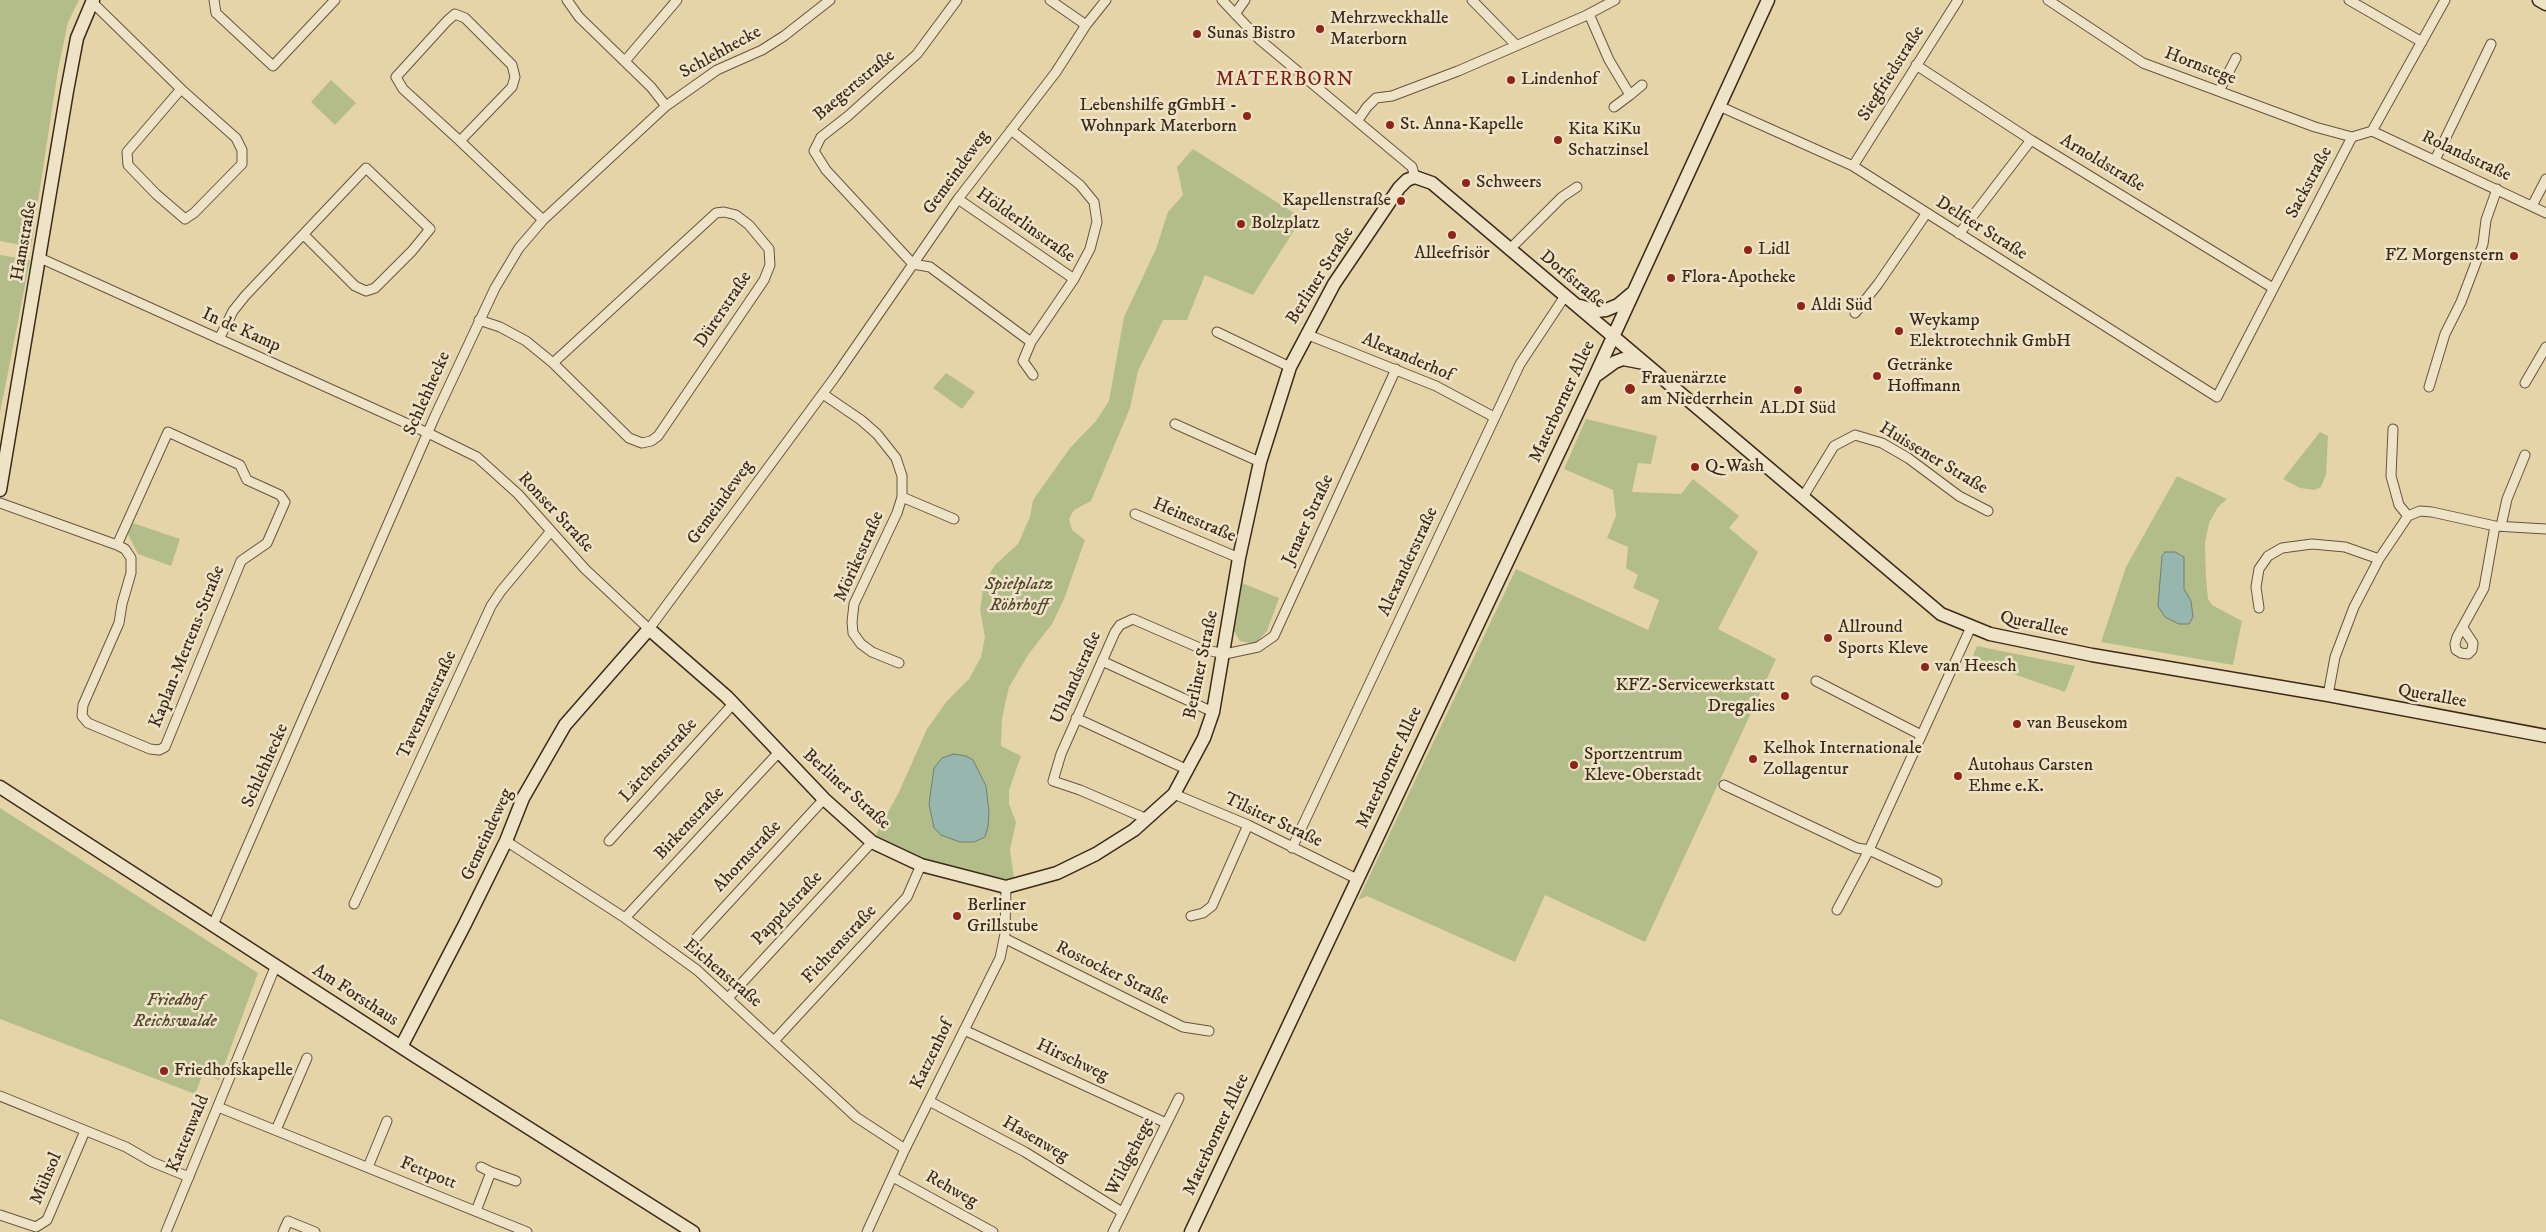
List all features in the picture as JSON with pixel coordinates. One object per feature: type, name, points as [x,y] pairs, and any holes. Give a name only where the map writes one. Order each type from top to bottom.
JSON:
[{"type":"street","points":[[214,0],[216,13],[273,66],[335,0]]},
{"type":"street","points":[[567,0],[579,17],[666,106]]},
{"type":"street","points":[[625,62],[677,0]]},
{"type":"street","name":"Schlehhecke","points":[[213,925],[428,433],[495,288],[520,248],[543,220],[666,106],[716,70],[762,50],[784,36],[828,0]]},
{"type":"street","name":"Baegertstraße","points":[[914,264],[826,170],[814,151],[821,136],[848,116],[917,54],[957,0]]},
{"type":"street","points":[[1050,0],[1086,24]]},
{"type":"street","name":"Gemeindeweg","points":[[401,1047],[506,840],[524,798],[565,725],[649,629],[823,394],[958,199],[1056,72],[1086,24],[1106,0]]},
{"type":"street","points":[[1222,0],[1260,39],[1412,166],[1415,178]]},
{"type":"street","points":[[1235,14],[1245,0]]},
{"type":"street","points":[[1472,0],[1516,46]]},
{"type":"street","points":[[1358,120],[1376,98],[1392,96],[1430,82],[1589,14],[1615,0]]},
{"type":"street","name":"Materborner Allee","points":[[1191,1232],[1595,376],[1768,0]]},
{"type":"street","name":"Siegfriedstraße","points":[[1853,166],[1958,0]]},
{"type":"street","name":"Hornstege","points":[[2048,0],[2143,63],[2315,127],[2352,137]]},
{"type":"street","points":[[2349,0],[2422,42]]},
{"type":"street","points":[[2372,131],[2446,0]]},
{"type":"street","points":[[2539,0],[2546,4]]},
{"type":"street","points":[[92,1],[181,89],[236,138],[242,150],[242,164],[194,213],[185,218],[156,194],[128,165],[127,152],[181,89]]},
{"type":"street","name":"Hamstraße","points":[[0,490],[77,38],[92,1]]},
{"type":"street","points":[[460,141],[512,87],[515,77],[512,65],[465,18],[455,14],[447,20],[396,77],[403,88],[543,220]]},
{"type":"street","points":[[1589,14],[1609,60],[1630,95]]},
{"type":"street","points":[[2435,160],[2491,44]]},
{"type":"street","points":[[2219,91],[2236,58]]},
{"type":"street","name":"Arnoldstraße","points":[[1916,65],[2031,140],[2273,288]]},
{"type":"street","points":[[1614,107],[1642,85]]},
{"type":"street","name":"Delfter Straße","points":[[1719,106],[1853,166],[2217,397]]},
{"type":"street","name":"Hölderlinstraße","points":[[1010,130],[1080,184],[1094,202],[1097,222],[1090,249],[1074,279],[1030,342],[1023,361],[1032,375]]},
{"type":"street","name":"Sackstraße","points":[[2217,397],[2352,137],[2372,131]]},
{"type":"street","name":"Rolandstraße","points":[[2372,131],[2546,212]]},
{"type":"street","points":[[1959,234],[2031,140]]},
{"type":"street","points":[[219,339],[233,310],[366,168],[430,229],[412,251],[375,288],[366,291],[355,286],[304,236]]},
{"type":"street","name":"Dorfstraße","points":[[1415,178],[1432,183],[1613,336]]},
{"type":"street","name":"Berliner Straße","points":[[649,629],[733,704],[824,799],[872,842],[921,865],[1006,887],[1057,873],[1090,857],[1134,830],[1147,819],[1174,794],[1188,770],[1213,712],[1225,654],[1239,558],[1260,462],[1290,367],[1334,284],[1398,188],[1406,180],[1415,178]]},
{"type":"street","points":[[2532,206],[2546,179]]},
{"type":"street","name":"Dorfstraße","points":[[1510,250],[1562,197],[1577,187]]},
{"type":"street","points":[[2429,387],[2445,334],[2483,244],[2486,220],[2497,189]]},
{"type":"street","name":"Hölderlinstraße","points":[[958,199],[1074,279]]},
{"type":"street","name":"Dürerstraße","points":[[480,320],[500,327],[526,341],[553,363],[629,438],[642,444],[658,436],[764,280],[770,266],[769,249],[749,225],[736,216],[724,212],[716,213],[553,363]]},
{"type":"street","points":[[1855,314],[1926,214]]},
{"type":"street","name":"In de Kamp","points":[[40,258],[428,433]]},
{"type":"street","points":[[914,264],[930,267],[1030,342]]},
{"type":"street","points":[[1570,300],[1596,311],[1606,310],[1618,305],[1634,291]]},
{"type":"street","name":"Alexanderstraße","points":[[1292,848],[1520,364],[1570,300]]},
{"type":"street","points":[[1217,332],[1290,367]]},
{"type":"street","name":"Alexanderhof","points":[[1306,334],[1436,386],[1494,417]]},
{"type":"street","name":"Querallee","points":[[1613,336],[1929,605],[1941,614],[1971,627],[1990,634],[2092,655],[2328,694],[2546,736]]},
{"type":"street","points":[[2525,383],[2546,346]]},
{"type":"street","points":[[1595,376],[1615,362],[1623,359],[1646,364]]},
{"type":"street","name":"Jenaer Straße","points":[[1225,654],[1258,647],[1274,636],[1396,369]]},
{"type":"street","name":"Mörikestraße","points":[[823,394],[862,420],[896,458],[902,476],[902,497],[898,513],[854,604],[852,622],[853,634],[860,644],[872,652],[899,663]]},
{"type":"street","points":[[1175,424],[1260,462]]},
{"type":"street","points":[[2393,429],[2391,476],[2399,505],[2408,516]]},
{"type":"street","name":"Kaplan-Mertens-Straße","points":[[168,432],[240,465],[247,480],[280,495],[285,502],[267,543],[241,561],[164,747],[159,750],[150,749],[88,723],[82,716],[83,705],[119,623],[122,604],[132,573],[132,558],[125,548],[117,544],[168,432]]},
{"type":"street","name":"Ronser Straße","points":[[428,433],[477,457],[518,494],[585,569],[649,629]]},
{"type":"street","name":"Huissener Straße","points":[[1803,497],[1834,446],[1855,435],[1882,443],[1908,458],[1959,496],[1988,511]]},
{"type":"street","points":[[2462,628],[2484,588],[2498,526],[2525,455]]},
{"type":"street","name":"Mörikestraße","points":[[902,497],[954,519]]},
{"type":"street","points":[[0,503],[117,544]]},
{"type":"street","points":[[2328,694],[2336,658],[2351,615],[2379,559],[2408,516],[2420,511],[2432,512],[2498,526],[2546,529]]},
{"type":"street","name":"Heinestraße","points":[[1135,514],[1239,558]]},
{"type":"street","name":"Tavenraatstraße","points":[[354,904],[491,606],[501,591],[551,531]]},
{"type":"street","points":[[2260,608],[2256,587],[2259,569],[2268,556],[2282,548],[2312,544],[2345,547],[2379,559]]},
{"type":"street","name":"Uhlandstraße","points":[[1147,819],[1080,790],[1053,781],[1061,754],[1102,661],[1120,625],[1133,619],[1202,649],[1225,654]]},
{"type":"street","points":[[1837,910],[1869,850],[1971,627]]},
{"type":"street","points":[[1102,661],[1213,712]]},
{"type":"street","points":[[1816,681],[1921,735]]},
{"type":"street","name":"Lärchenstraße","points":[[609,841],[733,704]]},
{"type":"street","points":[[1076,718],[1188,770]]},
{"type":"street","name":"Birkenstraße","points":[[625,918],[779,752]]},
{"type":"street","points":[[1724,785],[1857,848],[1869,850],[1938,882]]},
{"type":"street","name":"Am Forsthaus","points":[[0,787],[401,1047],[693,1232]]},
{"type":"street","name":"Tilsiter Straße","points":[[1174,794],[1248,825],[1357,879]]},
{"type":"street","name":"Ahornstraße","points":[[696,937],[824,799]]},
{"type":"street","points":[[1191,916],[1203,913],[1212,906],[1248,825]]},
{"type":"street","name":"Eichenstraße","points":[[506,840],[625,918],[697,970],[856,1117],[905,1149]]},
{"type":"street","name":"Pappelstraße","points":[[728,998],[872,842]]},
{"type":"street","name":"Fichtenstraße","points":[[774,1041],[907,897],[921,865]]},
{"type":"street","name":"Katzenhof","points":[[867,1232],[905,1149],[1000,958],[1004,938],[1006,887]]},
{"type":"street","name":"Rostocker Straße","points":[[1004,938],[1183,1027],[1209,1030]]},
{"type":"street","name":"Kattenwald","points":[[166,1232],[276,965]]},
{"type":"street","name":"Hirschweg","points":[[964,1030],[1166,1123]]},
{"type":"street","points":[[276,1130],[307,1058]]},
{"type":"street","points":[[0,1096],[126,1147],[152,1162],[189,1177]]},
{"type":"street","name":"Wildgehege","points":[[1113,1232],[1179,1098]]},
{"type":"street","name":"Hasenweg","points":[[929,1101],[1025,1152],[1122,1212]]},
{"type":"street","name":"Fettpott","points":[[218,1107],[527,1232]]},
{"type":"street","points":[[368,1167],[387,1121]]},
{"type":"street","name":"Mühsol","points":[[0,1215],[36,1227],[48,1220],[85,1131]]},
{"type":"street","name":"Fettpott","points":[[481,1168],[516,1181]]},
{"type":"street","points":[[476,1211],[491,1172]]},
{"type":"street","name":"Rehweg","points":[[893,1176],[992,1232]]},
{"type":"street","points":[[283,1232],[288,1221],[315,1232]]},
{"type":"green space","points":[[0,0],[79,0],[68,22],[58,70],[31,247],[0,241]]},
{"type":"green space","points":[[331,80],[356,103],[335,125],[311,102]]},
{"type":"green space","name":"Spielplatz Röhrhoff","points":[[1193,149],[1302,218],[1253,295],[1205,275],[1187,320],[1163,320],[1138,371],[1130,408],[1091,501],[1074,510],[1069,519],[1072,530],[1085,540],[1064,599],[1052,624],[1028,655],[1009,687],[1002,718],[1001,746],[1021,756],[1009,790],[1009,804],[1016,822],[1010,850],[1015,885],[921,865],[872,842],[899,792],[927,729],[947,701],[969,679],[981,657],[985,637],[980,610],[984,583],[995,565],[1018,544],[1030,517],[1033,500],[1070,448],[1096,421],[1109,401],[1124,317],[1156,249],[1168,212],[1183,195],[1177,167]]},
{"type":"green space","points":[[0,255],[30,260],[0,413]]},
{"type":"green space","points":[[946,373],[975,392],[962,409],[933,388]]},
{"type":"green space","name":"Sportzentrum Kleve-Oberstadt","points":[[1586,419],[1657,436],[1651,464],[1638,463],[1632,492],[1681,494],[1693,479],[1739,516],[1729,528],[1758,552],[1718,629],[1776,659],[1645,942],[1545,895],[1515,962],[1367,896],[1358,900],[1516,569],[1648,630],[1659,600],[1633,588],[1638,575],[1626,568],[1628,547],[1607,538],[1616,516],[1613,490],[1564,469]]},
{"type":"green space","points":[[2320,432],[2328,436],[2326,475],[2321,487],[2314,490],[2300,488],[2283,479]]},
{"type":"green space","points":[[2177,476],[2227,499],[2218,507],[2209,523],[2205,543],[2206,577],[2208,599],[2212,605],[2242,621],[2233,665],[2101,642],[2126,567]]},
{"type":"green space","points":[[133,523],[180,539],[171,566],[138,554],[128,534]]},
{"type":"green space","points":[[1242,583],[1279,598],[1267,631],[1255,644],[1240,641],[1234,631]]},
{"type":"green space","points":[[1977,646],[2075,666],[2065,692],[1991,666],[1973,656]]},
{"type":"green space","name":"Friedhof Reichswalde","points":[[0,808],[258,973],[219,1080],[203,1074],[195,1094],[0,1019]]},
{"type":"water","points":[[2165,552],[2175,552],[2184,557],[2184,589],[2191,601],[2193,617],[2189,624],[2179,624],[2165,617],[2158,606],[2162,556]]},
{"type":"water","points":[[954,754],[966,756],[973,760],[986,786],[989,812],[988,827],[985,837],[974,842],[960,842],[941,835],[934,828],[929,804],[934,768],[942,758]]},
{"type":"place","name":"Mehrzweckhalle Materborn","points":[[1320,29]]},
{"type":"place","name":"Sunas Bistro","points":[[1197,34]]},
{"type":"place","name":"Lindenhof","points":[[1511,80]]},
{"type":"place","name":"Lebenshilfe gGmbH - Wohnpark Materborn","points":[[1247,116]]},
{"type":"place","name":"St. Anna-Kapelle","points":[[1390,125]]},
{"type":"place","name":"Kita KiKu Schatzinsel","points":[[1558,140]]},
{"type":"place","name":"Schweers","points":[[1466,183]]},
{"type":"place","name":"Kapellenstraße","points":[[1401,201]]},
{"type":"place","name":"Bolzplatz","points":[[1241,224]]},
{"type":"place","name":"Alleefrisör","points":[[1452,235]]},
{"type":"place","name":"Lidl","points":[[1748,250]]},
{"type":"place","name":"FZ Morgenstern","points":[[2514,256]]},
{"type":"place","name":"Flora-Apotheke","points":[[1671,278]]},
{"type":"place","name":"Aldi Süd","points":[[1801,306]]},
{"type":"place","name":"Weykamp Elektrotechnik GmbH","points":[[1899,331]]},
{"type":"place","name":"Getränke Hoffmann","points":[[1877,376]]},
{"type":"place","name":"Frauenärzte am Niederrhein","points":[[1630,389]]},
{"type":"place","name":"ALDI Süd","points":[[1798,390]]},
{"type":"place","name":"Q-Wash","points":[[1695,467]]},
{"type":"place","name":"Allround Sports Kleve","points":[[1828,638]]},
{"type":"place","name":"van Heesch","points":[[1925,667]]},
{"type":"place","name":"KFZ-Servicewerkstatt Dregalies","points":[[1785,696]]},
{"type":"place","name":"van Beusekom","points":[[2017,724]]},
{"type":"place","name":"Kelhok Internationale Zollagentur","points":[[1753,759]]},
{"type":"place","name":"Sportzentrum Kleve-Oberstadt","points":[[1574,765]]},
{"type":"place","name":"Autohaus Carsten Ehme e.K.","points":[[1958,776]]},
{"type":"place","name":"Berliner Grillstube","points":[[957,916]]},
{"type":"place","name":"Friedhofskapelle","points":[[164,1071]]},
{"type":"district","name":"MATERBORN","points":[[1285,81]]}]
